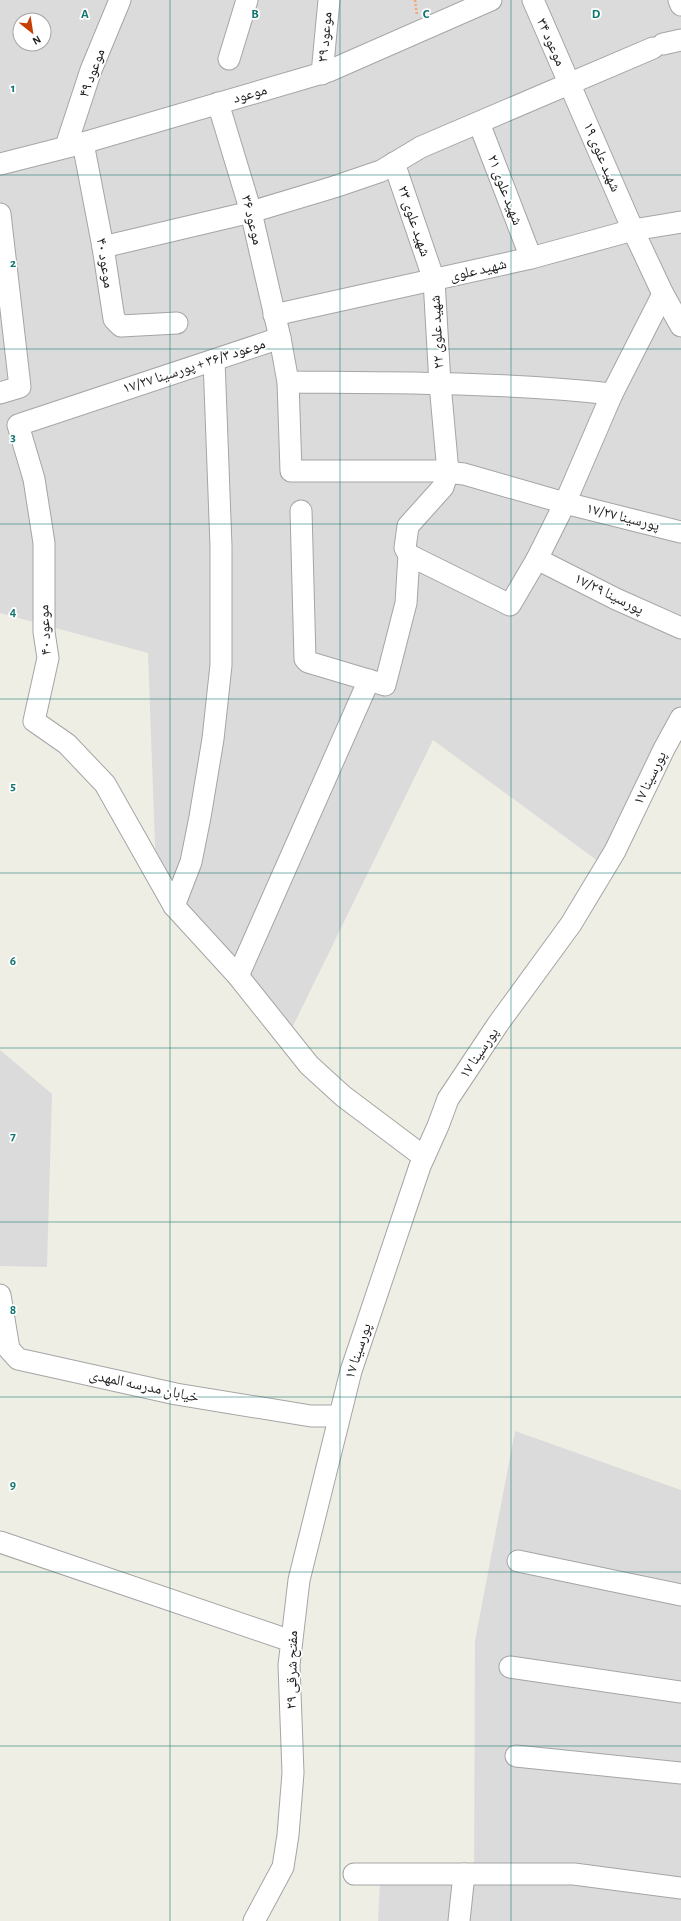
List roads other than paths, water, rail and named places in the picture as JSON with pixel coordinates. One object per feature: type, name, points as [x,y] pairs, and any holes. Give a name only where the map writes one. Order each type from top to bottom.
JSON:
[{"type":"street","name":"موعود ۴۹","points":[[75,144],[91,70],[120,0]]},
{"type":"street","points":[[229,59],[247,0]]},
{"type":"street","name":"موعود ۳۹","points":[[322,74],[329,0]]},
{"type":"street","name":"موعود","points":[[0,164],[322,74],[491,0]]},
{"type":"street","name":"موعود ۳۴","points":[[533,0],[570,83]]},
{"type":"street","points":[[679,0],[681,5]]},
{"type":"street","points":[[103,247],[251,212],[381,171],[421,147],[570,83],[666,44]]},
{"type":"street","name":"شهید علوی ۱۹","points":[[570,83],[633,230],[663,294],[681,326]]},
{"type":"street","name":"موعود ۳۶","points":[[218,103],[251,212],[280,338],[288,382],[291,471]]},
{"type":"street","name":"شهید علوی ۲۱","points":[[479,123],[531,258]]},
{"type":"street","name":"موعود ۴۰","points":[[75,144],[103,247],[114,319],[116,323],[121,326],[177,323]]},
{"type":"street","name":"شهید علوی ۲۳","points":[[394,163],[434,280]]},
{"type":"street","points":[[0,214],[20,387],[0,393]]},
{"type":"street","name":"شهید علوی","points":[[274,315],[531,258],[633,230],[681,222]]},
{"type":"street","name":"شهید علوی ۲۲","points":[[434,280],[440,384],[448,472]]},
{"type":"street","points":[[409,555],[510,605],[537,559],[565,502],[612,394],[663,294]]},
{"type":"street","name":"موعود ۳۶/۳ + پورسینا ۱۷/۲۷","points":[[109,394],[280,338]]},
{"type":"street","points":[[214,360],[221,546],[221,665],[214,739],[200,817],[191,862],[174,906],[238,976],[309,1065],[344,1096],[424,1157]]},
{"type":"street","points":[[288,382],[440,384],[553,388],[612,394]]},
{"type":"street","name":"موعود ۴۰","points":[[109,394],[18,424],[34,479],[44,543],[44,632],[48,658],[34,721],[67,744],[105,784],[174,906]]},
{"type":"street","name":"پورسینا ۱۷/۲۷","points":[[291,471],[448,472],[464,474],[681,532]]},
{"type":"street","points":[[301,511],[305,659],[308,662],[369,680],[383,686],[386,684],[406,603],[409,555],[405,548],[408,526],[443,487],[448,472]]},
{"type":"street","name":"پورسینا ۱۷/۲۹","points":[[537,559],[616,599],[681,628]]},
{"type":"street","points":[[238,976],[369,680]]},
{"type":"street","name":"پورسینا ۱۷","points":[[338,1416],[353,1364],[424,1157],[448,1099],[498,1024],[571,924],[615,851],[664,749],[681,718]]},
{"type":"street","name":"خیابان مدرسه المهدی","points":[[0,1295],[9,1349],[18,1359],[176,1394],[311,1416],[338,1416]]},
{"type":"street","name":"مفتح شرقی ۲۹","points":[[254,1921],[283,1866],[288,1835],[293,1773],[289,1666],[291,1641],[299,1580],[338,1416]]},
{"type":"street","points":[[0,1542],[291,1641]]},
{"type":"street","points":[[518,1561],[681,1595]]},
{"type":"street","points":[[510,1667],[681,1692]]},
{"type":"street","points":[[516,1756],[681,1773]]},
{"type":"street","points":[[354,1874],[574,1874],[681,1888]]},
{"type":"street","points":[[460,1921],[464,1874]]}]
